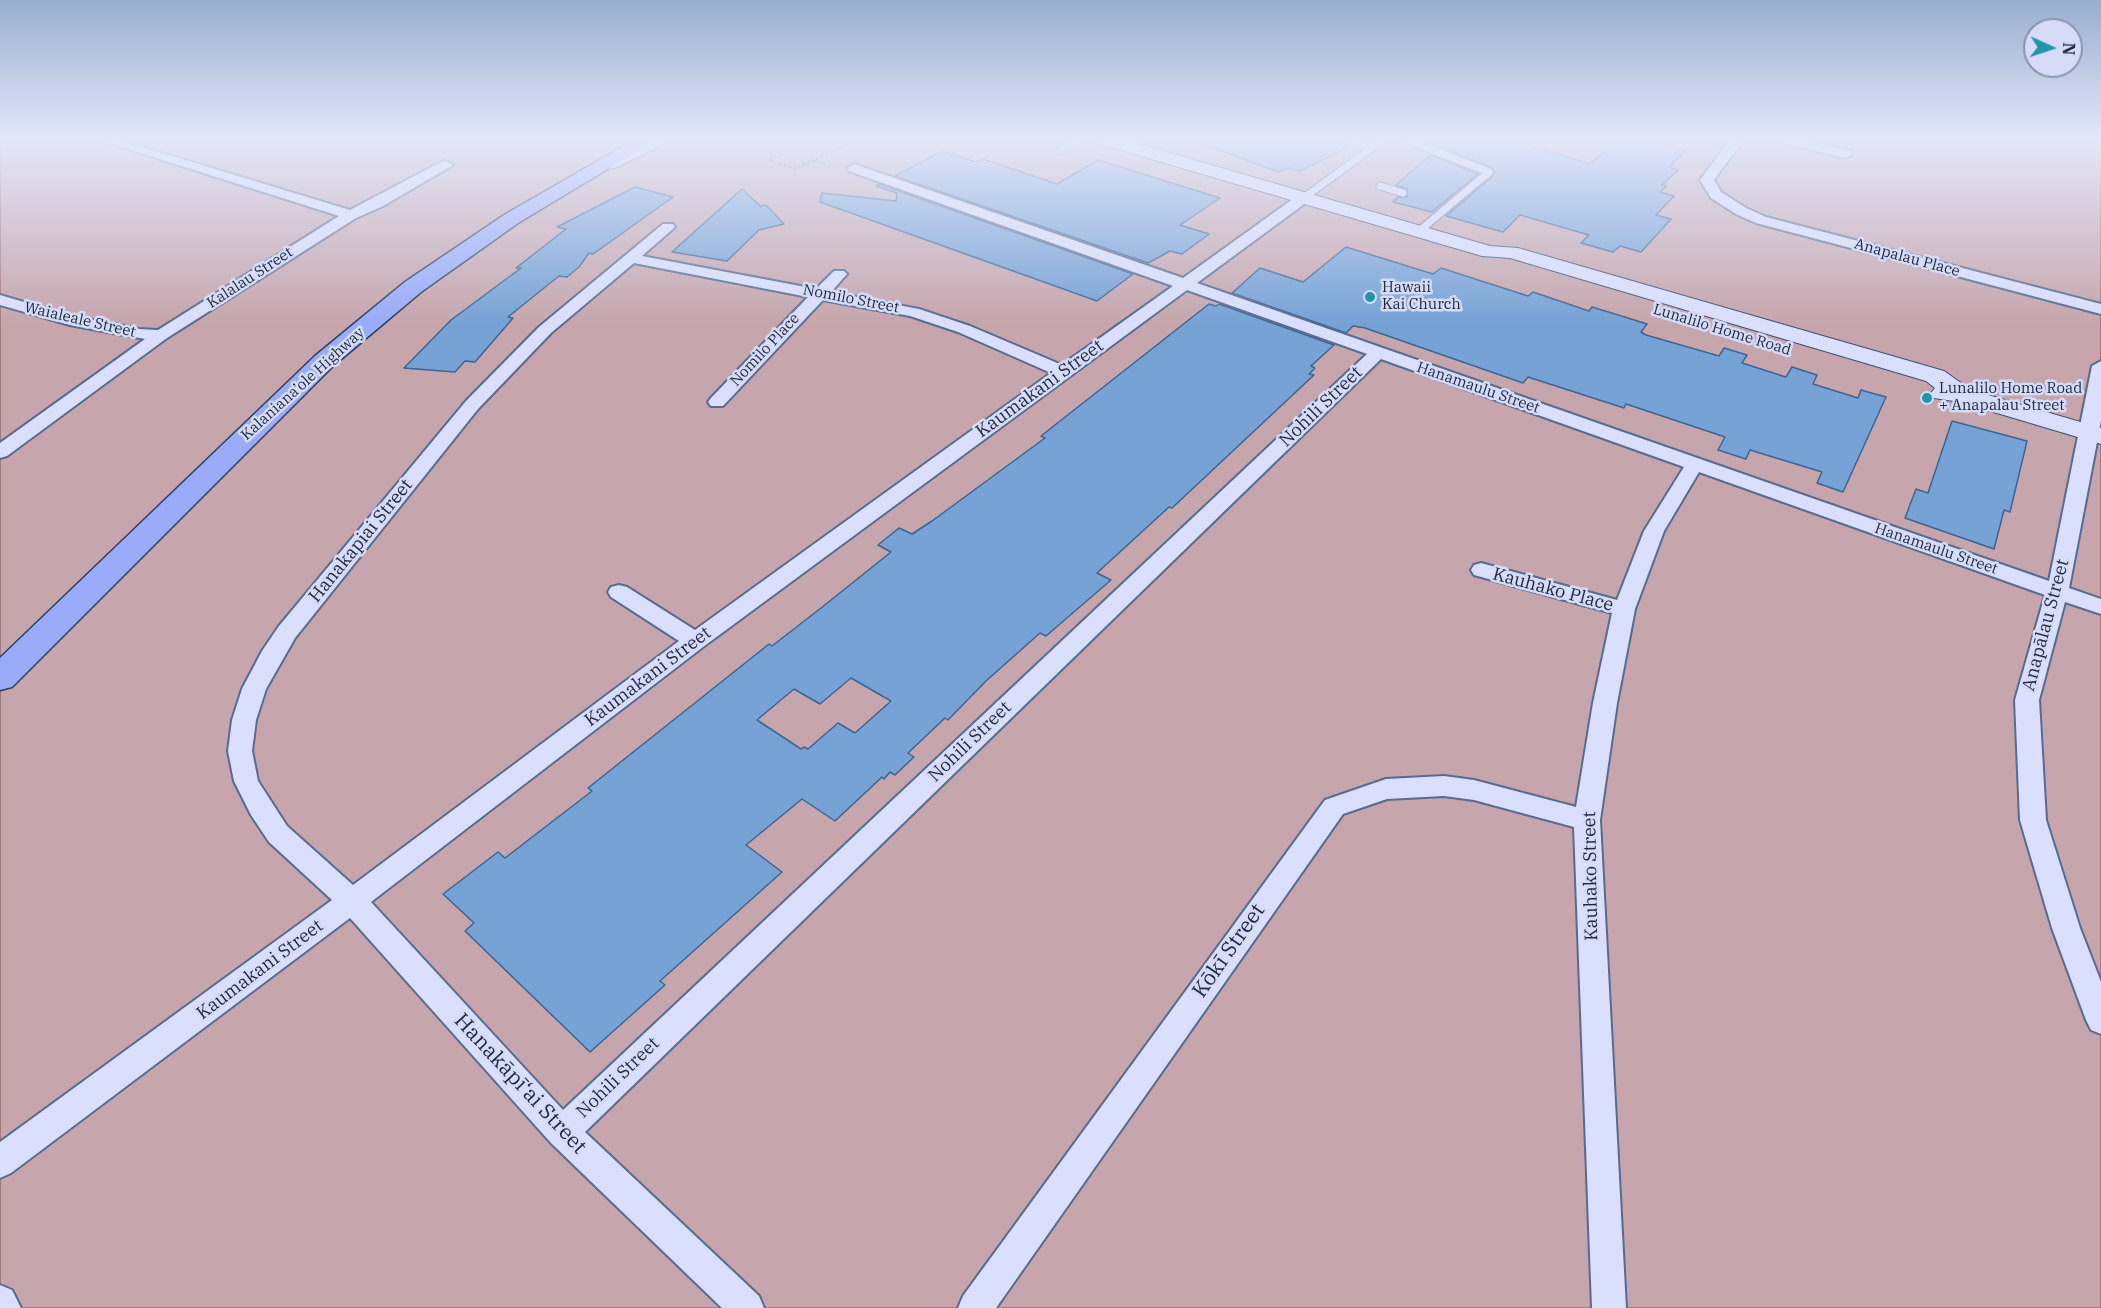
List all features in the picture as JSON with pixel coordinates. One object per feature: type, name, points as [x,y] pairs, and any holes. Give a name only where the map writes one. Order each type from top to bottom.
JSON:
[{"type":"main road","name":"Kalaniana’ole Highway","points":[[0,678],[324,361],[414,287],[511,219],[541,201]]},
{"type":"main road","name":"Lunalilo Home Road","points":[[1309,201],[1489,252],[1500,264],[1929,392],[1962,395],[2096,434]]},
{"type":"street","points":[[305,201],[351,215]]},
{"type":"street","name":"Kalalau Street","points":[[0,452],[161,335],[351,215],[378,201]]},
{"type":"street","name":"Hanamaulu Street","points":[[950,201],[2101,607]]},
{"type":"street","name":"Kaumakani Street","points":[[0,1162],[352,901],[695,640],[1299,201]]},
{"type":"street","name":"Anapalau Place","points":[[1725,201],[1740,211],[1761,220],[2101,309]]},
{"type":"street","name":"Hanakapiai Street","points":[[352,901],[278,834],[260,808],[246,781],[240,751],[244,720],[254,689],[270,657],[287,632],[472,405],[545,330],[668,227]]},
{"type":"street","name":"Nomilo Street","points":[[629,258],[886,305],[938,320],[1063,372]]},
{"type":"street","name":"Nomilo Place","points":[[717,402],[839,274]]},
{"type":"street","name":"Waialeale Street","points":[[0,300],[70,320],[139,334],[161,335]]},
{"type":"street","name":"Nohili Street","points":[[562,1132],[1378,353]]},
{"type":"street","name":"Anapālau Street","points":[[2101,366],[2096,434],[2057,592],[2027,700],[2033,820],[2066,928],[2101,1020]]},
{"type":"street","name":"Kauhako Street","points":[[1610,1308],[1587,820],[1605,703],[1624,609],[1654,531],[1695,464]]},
{"type":"street","name":"Kauhako Place","points":[[1481,570],[1624,609]]},
{"type":"street","points":[[619,592],[695,640]]},
{"type":"street","name":"Kōkī Street","points":[[975,1308],[1315,830],[1334,807],[1386,789],[1444,786],[1505,798],[1587,820]]},
{"type":"street","name":"Hanakāpī‘ai Street","points":[[352,901],[562,1132],[747,1308]]},
{"type":"street","points":[[0,1302],[4,1308]]},
{"type":"lane","points":[[1418,232],[1455,201]]},
{"type":"lane","points":[[1435,202],[1449,206]]},
{"type":"shaded area","points":[[0,201],[2101,201],[2101,1308],[0,1308]]},
{"type":"building","points":[[608,201],[667,201],[593,254],[589,253],[579,267],[567,277],[559,276],[508,317],[513,318],[475,362],[465,361],[455,372],[404,368],[451,320],[521,268],[516,268],[566,229],[557,227]]},
{"type":"building","points":[[729,201],[755,201],[760,206],[766,205],[784,224],[759,230],[727,261],[672,252]]},
{"type":"building","points":[[927,201],[1133,274],[1097,301],[820,202]]},
{"type":"building","points":[[968,201],[1215,201],[1180,225],[1209,234],[1182,254],[1170,251],[1148,263]]},
{"type":"building","points":[[1394,201],[1445,201],[1432,212]]},
{"type":"building","points":[[1464,201],[1669,201],[1656,215],[1671,219],[1641,252],[1620,246],[1613,252],[1581,243],[1589,235],[1520,215],[1503,232],[1446,216]]},
{"type":"building","points":[[1346,247],[1433,274],[1441,268],[1528,296],[1533,292],[1589,311],[1592,307],[1647,324],[1641,332],[1646,335],[1719,356],[1724,348],[1747,355],[1742,363],[1786,377],[1792,367],[1817,375],[1813,384],[1858,398],[1861,390],[1886,397],[1843,492],[1817,483],[1822,472],[1750,450],[1746,459],[1718,450],[1725,437],[1626,404],[1624,408],[1528,377],[1523,383],[1365,328],[1353,326],[1346,333],[1232,293],[1260,268],[1303,282]]},
{"type":"building","points":[[1209,304],[1216,306],[1219,304],[1334,345],[1311,366],[1315,368],[1309,374],[1314,375],[1172,508],[1169,507],[1097,573],[1111,580],[1046,636],[1040,633],[986,681],[948,720],[945,718],[908,753],[914,757],[895,775],[890,772],[884,779],[882,777],[835,821],[802,799],[746,845],[782,872],[660,981],[665,985],[590,1052],[465,931],[474,923],[443,894],[498,852],[505,858],[592,791],[588,788],[769,644],[772,646],[891,552],[878,545],[899,528],[912,534],[1045,438],[1041,436]],"holes":[[[851,678],[891,701],[855,733],[838,723],[808,749],[804,747],[801,749],[757,720],[794,689],[820,704]]]},
{"type":"building","points":[[1952,421],[2027,441],[2010,512],[2004,510],[1994,549],[1905,518],[1916,489],[1928,493]]},
{"type":"place","name":"Hawaii Kai Church","points":[[1370,297]]},
{"type":"place","name":"Lunalilo Home Road + Anapalau Street","points":[[1927,398]]}]
